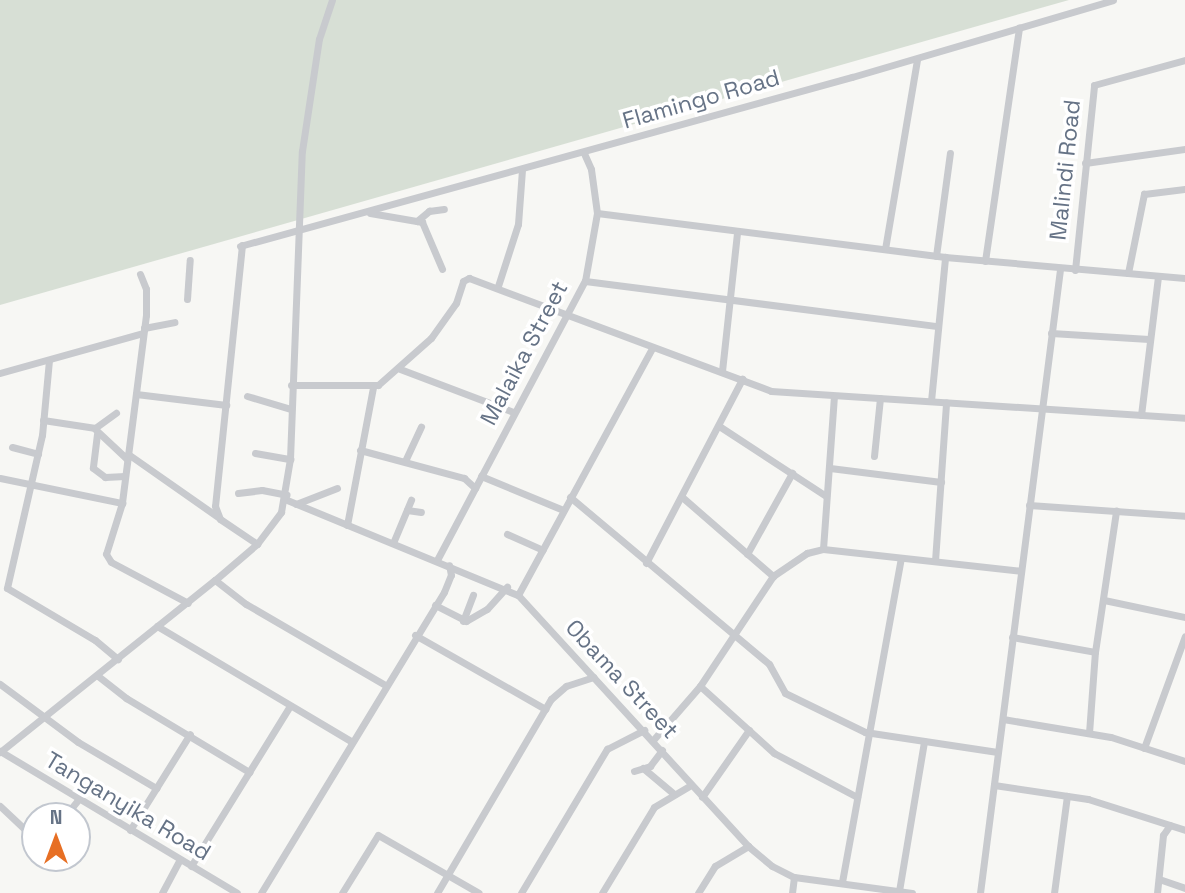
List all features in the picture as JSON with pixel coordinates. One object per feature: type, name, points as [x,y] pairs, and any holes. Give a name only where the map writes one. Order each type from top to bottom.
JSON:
[{"type":"street","points":[[0,752],[98,676],[257,544],[287,497],[298,231],[313,74],[332,0]]},
{"type":"street","name":"Flamingo Road","points":[[226,405],[241,246],[584,153],[917,59],[1113,0]]},
{"type":"street","points":[[985,261],[1019,27]]},
{"type":"street","points":[[885,249],[917,59]]},
{"type":"street","name":"Malindi Road","points":[[1074,270],[1094,85],[1185,60]]},
{"type":"street","points":[[1085,163],[1185,149]]},
{"type":"street","name":"Malaika Street","points":[[437,560],[472,484],[480,478],[585,281],[597,213],[591,169],[584,153]]},
{"type":"street","points":[[936,256],[950,153]]},
{"type":"street","points":[[498,286],[518,223],[522,169]]},
{"type":"street","points":[[1128,273],[1142,197],[1149,191],[1185,189]]},
{"type":"street","points":[[417,221],[429,211],[444,209]]},
{"type":"street","points":[[370,213],[426,225],[442,269]]},
{"type":"street","points":[[597,213],[1060,270],[1185,278]]},
{"type":"street","points":[[722,371],[737,232]]},
{"type":"street","points":[[931,401],[945,257]]},
{"type":"street","points":[[187,299],[190,260]]},
{"type":"street","points":[[980,893],[1060,270]]},
{"type":"street","points":[[140,274],[146,296],[136,394],[122,503],[107,559],[188,603]]},
{"type":"street","points":[[1141,415],[1158,276]]},
{"type":"street","points":[[291,385],[373,387],[400,369],[446,318],[463,281],[469,278],[498,286],[652,348],[722,371],[771,391],[1185,418]]},
{"type":"street","points":[[585,281],[937,326]]},
{"type":"street","points":[[0,373],[143,331],[155,322],[174,322]]},
{"type":"street","points":[[1051,333],[1150,339]]},
{"type":"street","points":[[518,596],[652,348]]},
{"type":"street","points":[[49,359],[38,454],[8,588],[118,659]]},
{"type":"street","points":[[400,369],[513,412]]},
{"type":"street","points":[[646,563],[742,379]]},
{"type":"street","points":[[347,525],[373,387]]},
{"type":"street","points":[[136,394],[226,405],[215,506],[218,517]]},
{"type":"street","points":[[247,396],[291,410]]},
{"type":"street","points":[[823,549],[834,397]]},
{"type":"street","points":[[874,456],[880,398]]},
{"type":"street","points":[[935,561],[946,402]]},
{"type":"street","points":[[116,413],[96,431],[93,468],[105,477],[125,477]]},
{"type":"street","points":[[43,420],[96,431],[257,544]]},
{"type":"street","points":[[405,461],[421,426]]},
{"type":"street","points":[[719,426],[827,496]]},
{"type":"street","points":[[12,447],[38,454]]},
{"type":"street","points":[[359,450],[405,461],[472,484]]},
{"type":"street","points":[[255,453],[290,459]]},
{"type":"street","points":[[830,468],[941,482]]},
{"type":"street","points":[[747,554],[792,473]]},
{"type":"street","points":[[0,478],[122,503]]},
{"type":"street","points":[[480,478],[563,510]]},
{"type":"street","points":[[296,504],[337,488]]},
{"type":"street","name":"Obama Street","points":[[238,493],[262,490],[287,497],[296,504],[347,525],[507,587],[654,739],[691,785],[748,846],[794,877],[912,893]]},
{"type":"street","points":[[570,497],[733,637],[769,664],[785,693],[869,733],[998,752]]},
{"type":"street","points":[[682,497],[773,576]]},
{"type":"street","points":[[393,542],[411,500]]},
{"type":"street","points":[[1029,505],[1185,516]]},
{"type":"street","points":[[407,510],[421,512]]},
{"type":"street","points":[[1089,733],[1095,652],[1116,511]]},
{"type":"street","points":[[506,534],[543,550]]},
{"type":"street","points":[[654,739],[700,686],[773,576],[796,558],[823,549],[1021,571]]},
{"type":"street","points":[[842,882],[901,558]]},
{"type":"street","points":[[449,565],[451,575]]},
{"type":"street","points":[[261,893],[451,575],[460,569]]},
{"type":"street","points":[[215,580],[246,604],[385,685]]},
{"type":"street","points":[[463,621],[487,609],[507,587]]},
{"type":"street","points":[[463,621],[473,595]]},
{"type":"street","points":[[1104,600],[1185,617]]},
{"type":"street","points":[[435,605],[463,621]]},
{"type":"street","points":[[157,626],[351,741]]},
{"type":"street","points":[[415,635],[545,709]]},
{"type":"street","points":[[1144,748],[1182,652],[1185,636]]},
{"type":"street","points":[[1012,637],[1095,652]]},
{"type":"street","points":[[98,676],[126,698],[190,734],[248,772]]},
{"type":"street","points":[[436,893],[557,692],[594,677]]},
{"type":"street","points":[[0,684],[45,717],[156,789]]},
{"type":"street","points":[[700,686],[774,752],[857,797]]},
{"type":"street","points":[[191,866],[290,706]]},
{"type":"street","points":[[1003,719],[1089,733],[1185,761]]},
{"type":"street","points":[[521,893],[607,749],[644,730]]},
{"type":"street","points":[[702,797],[749,730]]},
{"type":"street","points":[[130,830],[190,734]]},
{"type":"street","points":[[899,891],[924,741]]},
{"type":"street","points":[[662,750],[639,770],[674,793]]},
{"type":"street","name":"Tanganyika Road","points":[[0,752],[237,893]]},
{"type":"street","points":[[603,893],[654,807],[691,785]]},
{"type":"street","points":[[994,785],[1067,796],[1185,830]]},
{"type":"street","points":[[1054,893],[1067,796]]},
{"type":"street","points":[[0,806],[21,826]]},
{"type":"street","points":[[1157,893],[1163,835],[1170,825]]},
{"type":"street","points":[[342,893],[378,835],[479,893]]},
{"type":"street","points":[[698,893],[715,866],[748,846]]},
{"type":"street","points":[[162,893],[180,859]]},
{"type":"street","points":[[792,893],[794,877]]},
{"type":"street","points":[[1159,879],[1185,888]]},
{"type":"shaded area","points":[[0,0],[1069,0],[0,305]]}]
